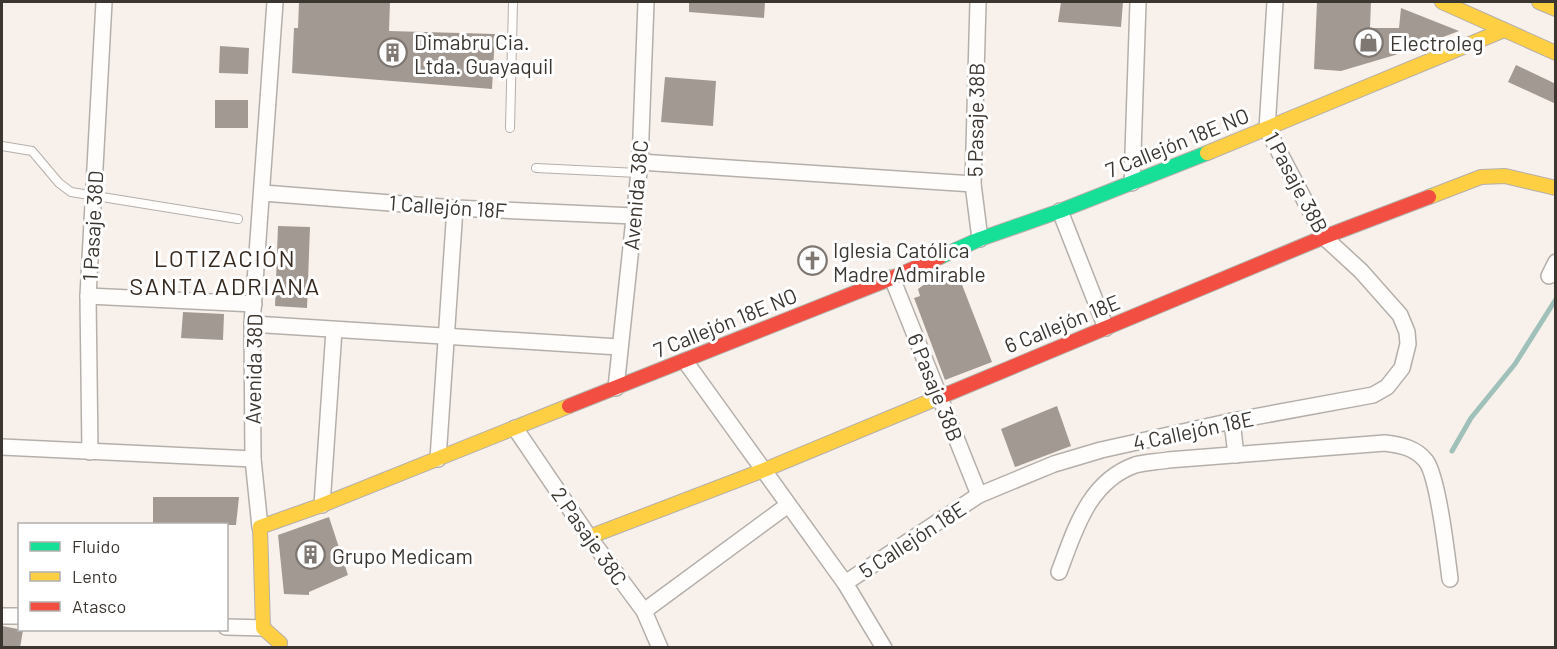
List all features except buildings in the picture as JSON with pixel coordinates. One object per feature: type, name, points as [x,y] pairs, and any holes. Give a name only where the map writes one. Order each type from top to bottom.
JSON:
[{"type":"street","name":"1 Pasaje 38D","points":[[90,452],[88,296],[104,2]]},
{"type":"street","name":"Avenida 38D","points":[[262,628],[260,527],[253,459],[252,324],[275,2]]},
{"type":"street","name":"Avenida 38C","points":[[616,388],[639,167],[646,2]]},
{"type":"street","name":"5 Pasaje 38B","points":[[978,2],[973,184],[980,239]]},
{"type":"street","points":[[1132,183],[1138,2]]},
{"type":"street","name":"1 Pasaje 38B","points":[[1275,2],[1267,129],[1324,237],[1360,271],[1400,315],[1407,332],[1408,344],[1402,368]]},
{"type":"street","points":[[1442,2],[1556,52]]},
{"type":"street","points":[[1539,2],[1556,9]]},
{"type":"street","name":"7 Callejón 18E NO","points":[[260,527],[322,505],[685,361],[892,278],[980,239],[1132,183],[1504,30]]},
{"type":"street","points":[[639,167],[973,184]]},
{"type":"street","name":"6 Callejón 18E","points":[[589,537],[764,470],[1324,237],[1482,177],[1505,176],[1556,188]]},
{"type":"street","name":"1 Callejón 18F","points":[[262,193],[455,208],[634,216]]},
{"type":"street","points":[[438,459],[455,208]]},
{"type":"street","points":[[1060,211],[1106,328]]},
{"type":"street","name":"6 Pasaje 38B","points":[[892,278],[978,495]]},
{"type":"street","points":[[88,296],[254,304]]},
{"type":"street","points":[[252,324],[619,346]]},
{"type":"street","points":[[322,505],[334,330]]},
{"type":"street","points":[[685,361],[845,583],[884,648]]},
{"type":"street","name":"4 Callejón 18E","points":[[978,495],[1054,464],[1101,450],[1232,421],[1373,395],[1387,387],[1402,368]]},
{"type":"street","points":[[1232,421],[1236,455]]},
{"type":"street","name":"2 Pasaje 38C","points":[[515,428],[589,537],[644,611],[660,648]]},
{"type":"street","points":[[1059,572],[1078,522],[1091,497],[1112,476],[1136,465],[1168,460],[1385,443],[1403,446],[1418,453],[1428,463],[1434,480],[1450,579]]},
{"type":"street","points":[[2,447],[253,459]]},
{"type":"street","points":[[1101,450],[1112,476]]},
{"type":"street","name":"5 Callejón 18E","points":[[845,583],[978,495]]},
{"type":"street","points":[[644,611],[788,505]]},
{"type":"street","points":[[2,616],[18,616]]},
{"type":"street","points":[[228,627],[262,628],[285,646]]},
{"type":"lane","points":[[510,128],[513,2]]},
{"type":"lane","points":[[2,146],[32,152],[59,183],[71,192],[238,219]]},
{"type":"lane","points":[[536,168],[639,167]]},
{"type":"waterway","points":[[1452,451],[1471,418],[1515,364],[1556,299]]},
{"type":"traffic: fast","points":[[940,257],[980,239],[1060,211],[1207,153]]},
{"type":"traffic: slow","points":[[1442,2],[1556,53]]},
{"type":"traffic: slow","points":[[1539,2],[1556,9]]},
{"type":"traffic: slow","points":[[1207,153],[1504,30]]},
{"type":"traffic: slow","points":[[1429,197],[1481,177],[1505,176],[1556,188]]},
{"type":"traffic: slow","points":[[589,537],[764,470],[945,395]]},
{"type":"traffic: slow","points":[[279,648],[280,643],[263,628],[260,527],[322,505],[569,406]]},
{"type":"traffic: jam","points":[[945,395],[1324,237],[1429,197]]},
{"type":"traffic: jam","points":[[569,406],[940,257]]},
{"type":"place","name":"Electroleg","points":[[1369,42]]},
{"type":"place","name":"Dimabru Cia. Ltda. Guayaquil","points":[[393,53]]},
{"type":"place","name":"Iglesia Católica Madre Admirable","points":[[812,261]]},
{"type":"place","name":"Grupo Medicam","points":[[311,555]]},
{"type":"district","name":"LOTIZACIÓN SANTA ADRIANA","points":[[225,271]]}]
